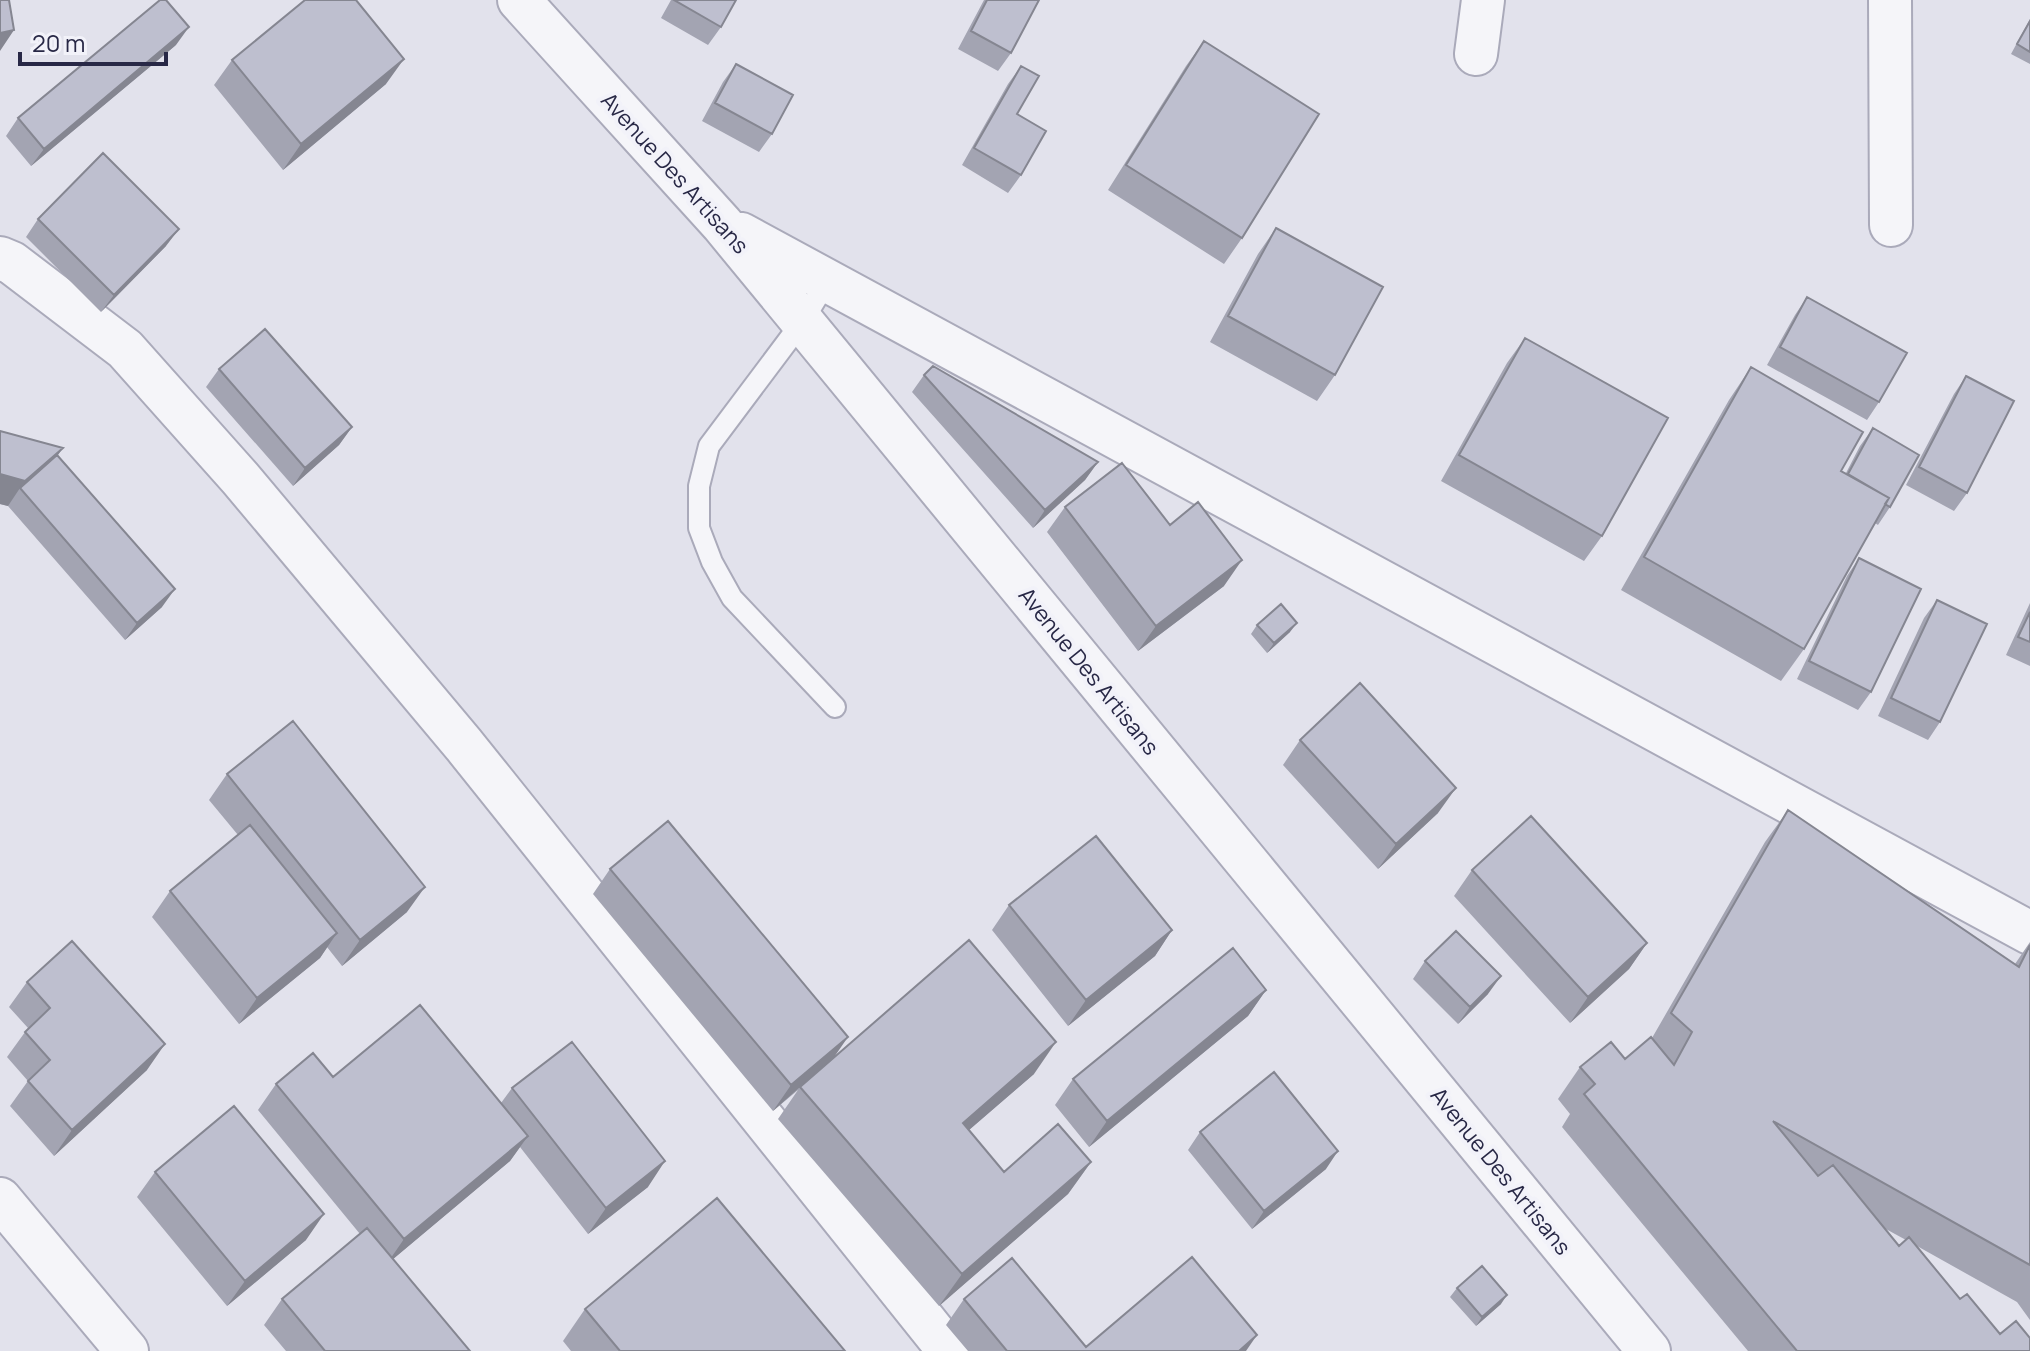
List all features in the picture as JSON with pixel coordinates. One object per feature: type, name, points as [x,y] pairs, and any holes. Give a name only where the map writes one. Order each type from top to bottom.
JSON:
[{"type":"street","name":"Avenue Des Artisans","points":[[519,0],[722,224],[1649,1351]]},
{"type":"street","points":[[1476,54],[1483,0]]},
{"type":"street","points":[[1890,0],[1891,225]]},
{"type":"street","points":[[722,224],[2030,933]]},
{"type":"street","points":[[0,258],[12,263],[125,349],[240,478],[464,745],[949,1351]]},
{"type":"street","points":[[0,1199],[127,1351]]},
{"type":"lane","points":[[827,281],[802,322],[709,446],[699,486],[699,528],[712,562],[732,598],[835,707]]},
{"type":"building","points":[[0,0],[9,0],[14,30],[0,33]]},
{"type":"building","points":[[160,0],[166,0],[189,27],[44,149],[18,118]]},
{"type":"building","points":[[305,0],[356,0],[404,59],[301,144],[232,60]]},
{"type":"building","points":[[674,0],[736,0],[721,27]]},
{"type":"building","points":[[987,0],[1039,0],[1011,53],[971,31]]},
{"type":"building","points":[[2030,21],[2030,52],[2017,44]]},
{"type":"building","points":[[1204,41],[1319,114],[1242,238],[1126,165]]},
{"type":"building","points":[[736,64],[793,95],[772,134],[715,103]]},
{"type":"building","points":[[1021,66],[1039,76],[1017,114],[1046,131],[1021,175],[974,148]]},
{"type":"building","points":[[103,153],[179,229],[114,295],[38,219]]},
{"type":"building","points":[[1276,228],[1383,287],[1335,375],[1228,316]]},
{"type":"building","points":[[1807,297],[1907,353],[1879,402],[1780,347]]},
{"type":"building","points":[[265,329],[352,427],[305,468],[219,369]]},
{"type":"building","points":[[1525,338],[1668,418],[1602,536],[1459,455]]},
{"type":"building","points":[[933,366],[1098,462],[1045,510],[924,375]]},
{"type":"building","points":[[1751,367],[1863,432],[1841,471],[1889,498],[1804,649],[1644,557]]},
{"type":"building","points":[[1966,376],[2014,401],[1967,493],[1919,467]]},
{"type":"building","points":[[1873,428],[1919,455],[1890,507],[1885,504],[1889,498],[1848,474]]},
{"type":"building","points":[[0,431],[63,448],[25,481],[0,474]]},
{"type":"building","points":[[57,455],[175,589],[137,623],[20,488]]},
{"type":"building","points":[[1122,463],[1170,525],[1198,502],[1242,560],[1156,626],[1065,507]]},
{"type":"building","points":[[1859,558],[1921,589],[1871,692],[1809,661]]},
{"type":"building","points":[[1937,600],[1987,624],[1940,722],[1891,698]]},
{"type":"building","points":[[1281,604],[1297,623],[1274,643],[1257,625]]},
{"type":"building","points":[[2030,612],[2030,642],[2018,637]]},
{"type":"building","points":[[1360,683],[1456,788],[1396,844],[1300,740]]},
{"type":"building","points":[[293,721],[425,887],[360,940],[227,774]]},
{"type":"building","points":[[1788,810],[2019,967],[2030,945],[2030,1265],[1773,1121],[1818,1176],[1833,1165],[1899,1246],[1909,1237],[1960,1299],[1967,1294],[2000,1334],[2016,1321],[2030,1338],[2030,1351],[1797,1351],[1584,1094],[1595,1084],[1580,1067],[1611,1042],[1625,1059],[1651,1037],[1674,1065],[1692,1032],[1671,1013]]},
{"type":"building","points":[[1531,816],[1647,943],[1588,997],[1472,870]]},
{"type":"building","points":[[668,821],[848,1037],[791,1085],[610,869]]},
{"type":"building","points":[[250,825],[337,933],[257,998],[170,891]]},
{"type":"building","points":[[1096,836],[1172,930],[1086,1000],[1009,905]]},
{"type":"building","points":[[1456,931],[1501,976],[1470,1007],[1425,961]]},
{"type":"building","points":[[969,940],[1056,1042],[963,1123],[1004,1172],[1058,1124],[1091,1162],[962,1274],[800,1087]]},
{"type":"building","points":[[72,941],[165,1044],[72,1130],[28,1081],[50,1060],[25,1032],[50,1008],[27,982]]},
{"type":"building","points":[[1233,948],[1266,990],[1107,1121],[1073,1079]]},
{"type":"building","points":[[420,1005],[528,1136],[404,1239],[276,1084],[313,1053],[333,1077]]},
{"type":"building","points":[[572,1042],[665,1161],[606,1208],[512,1088]]},
{"type":"building","points":[[1274,1072],[1338,1151],[1264,1211],[1200,1132]]},
{"type":"building","points":[[234,1106],[324,1214],[245,1281],[155,1172]]},
{"type":"building","points":[[717,1198],[845,1351],[620,1351],[585,1309]]},
{"type":"building","points":[[367,1228],[470,1351],[325,1351],[282,1299]]},
{"type":"building","points":[[1192,1257],[1257,1335],[1239,1351],[1007,1351],[964,1299],[1012,1258],[1086,1347]]},
{"type":"building","points":[[1482,1266],[1507,1295],[1482,1317],[1457,1288]]}]
